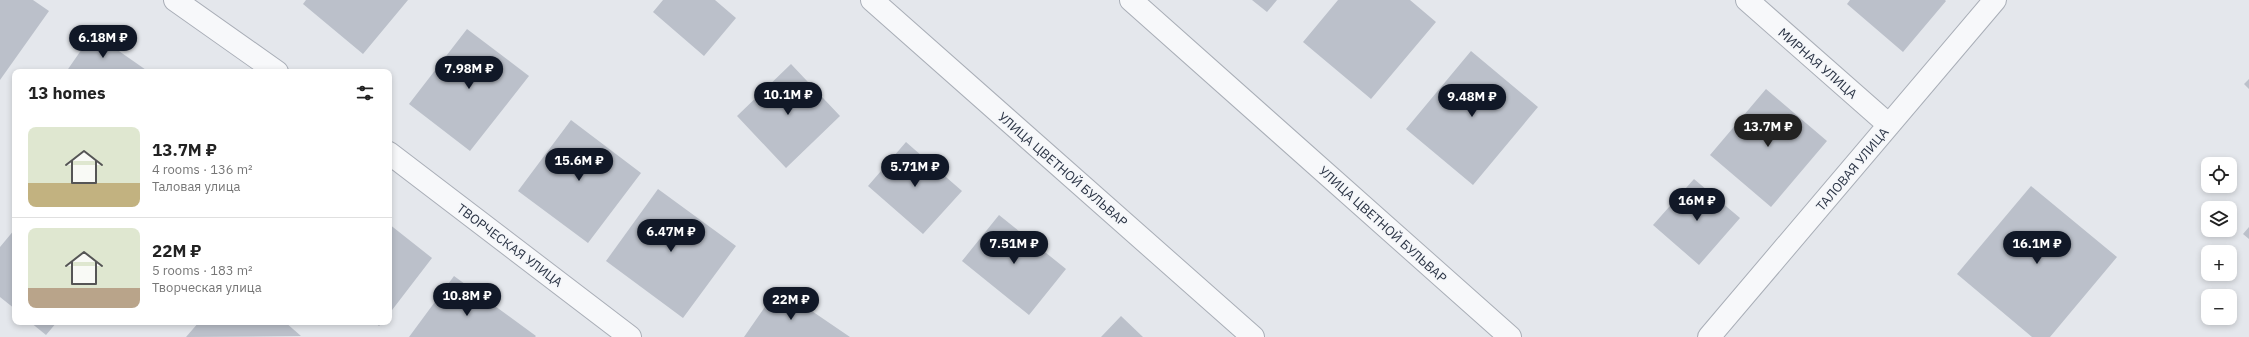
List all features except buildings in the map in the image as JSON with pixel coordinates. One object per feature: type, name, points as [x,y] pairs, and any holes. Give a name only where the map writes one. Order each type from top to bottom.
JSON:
[{"type":"street","points":[[175,0],[273,69]]},
{"type":"street","name":"УЛИЦА ЦВЕТНОЙ БУЛЬВАР","points":[[872,0],[1246,335]]},
{"type":"street","name":"УЛИЦА ЦВЕТНОЙ БУЛЬВАР","points":[[1131,0],[1510,337]]},
{"type":"street","name":"МИРНАЯ УЛИЦА","points":[[1747,0],[1889,126]]},
{"type":"street","name":"ТАЛОВАЯ УЛИЦА","points":[[1709,337],[1994,0]]},
{"type":"street","name":"ТВОРЧЕСКАЯ УЛИЦА","points":[[392,155],[630,337]]}]
